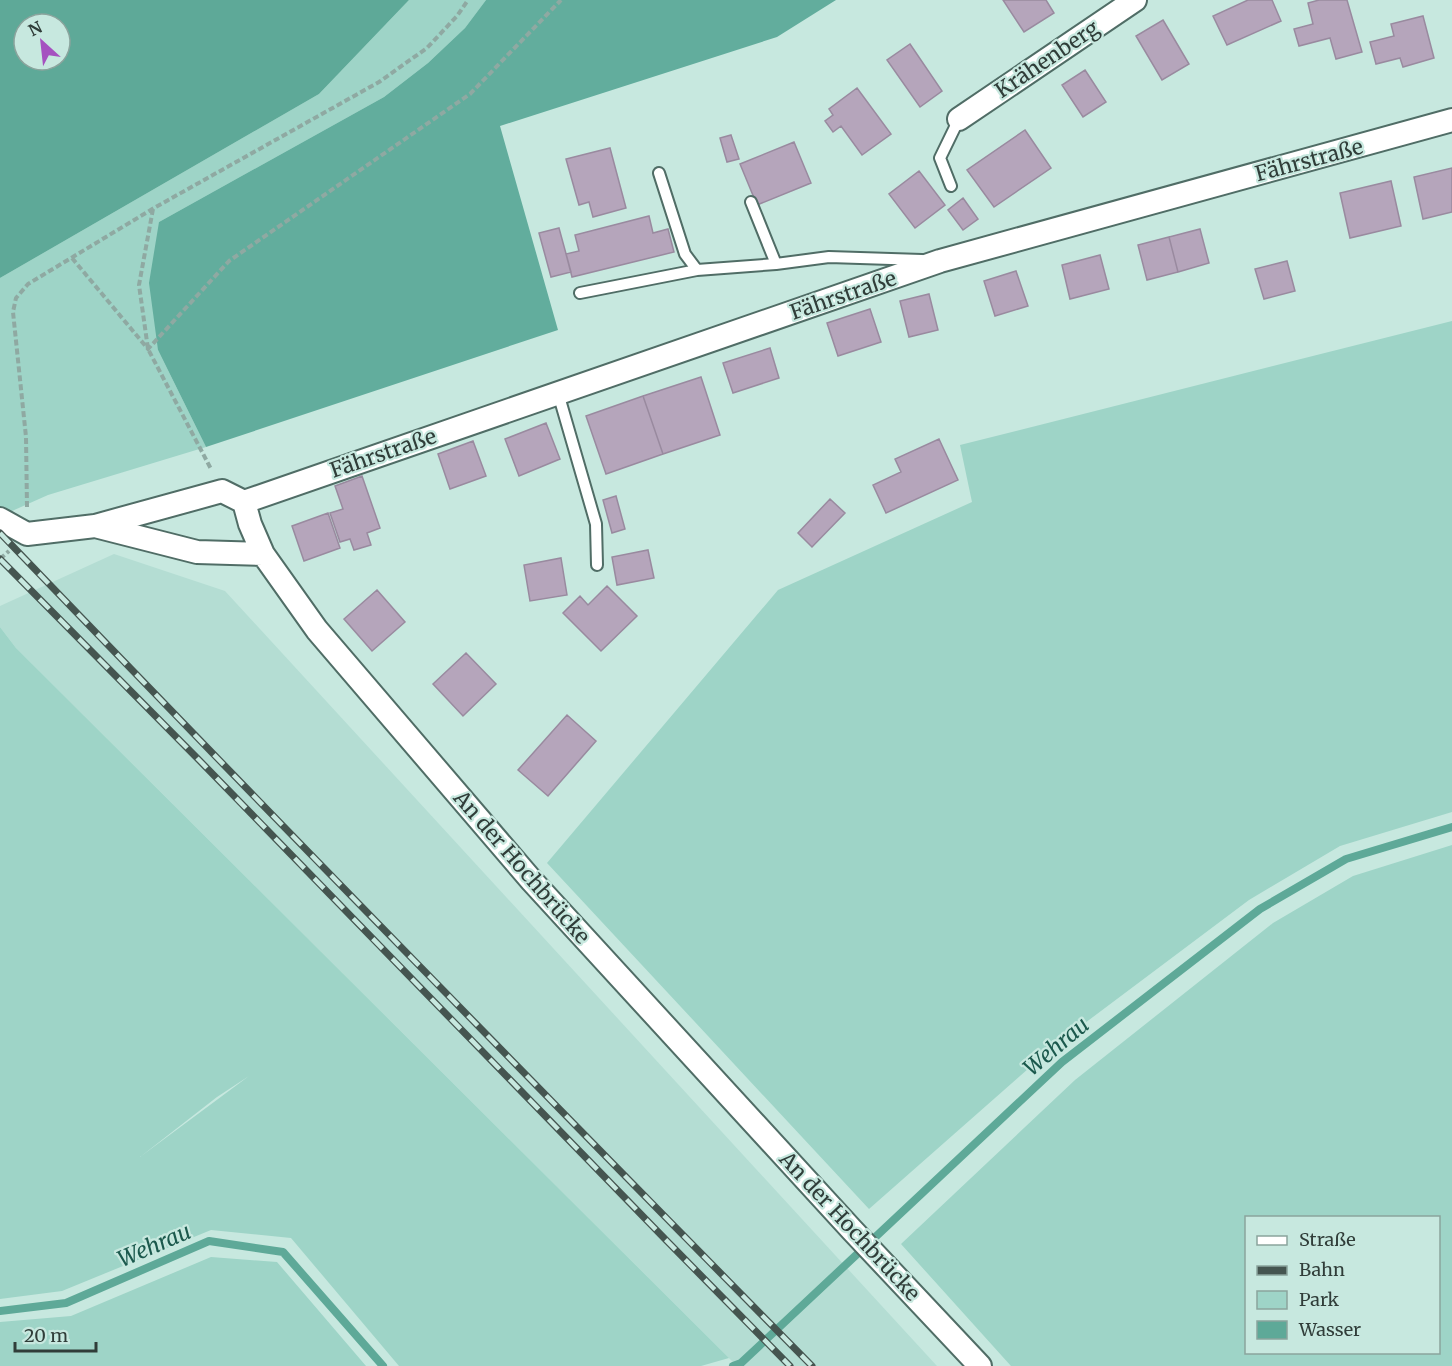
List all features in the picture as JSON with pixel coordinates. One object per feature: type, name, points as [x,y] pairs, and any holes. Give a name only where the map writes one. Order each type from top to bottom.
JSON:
[{"type":"street","name":"Krähenberg","points":[[959,118],[1135,0]]},
{"type":"street","name":"Fährstraße","points":[[244,502],[940,261],[1452,120]]},
{"type":"street","points":[[0,519],[27,534],[95,526],[222,491],[244,502],[250,524],[263,554],[197,552],[95,526]]},
{"type":"street","name":"An der Hochbrücke","points":[[263,554],[317,630],[531,881],[980,1366]]},
{"type":"lane","points":[[951,186],[940,158],[959,118]]},
{"type":"lane","points":[[659,173],[686,254],[697,270]]},
{"type":"lane","points":[[752,202],[776,264]]},
{"type":"lane","points":[[580,293],[697,270],[829,257],[940,261]]},
{"type":"lane","points":[[558,393],[596,524],[597,565]]},
{"type":"path","points":[[27,534],[26,437],[13,312],[16,298],[28,284],[153,208],[379,82],[427,48],[457,16],[468,0]]},
{"type":"path","points":[[148,349],[230,261],[470,94],[561,0]]},
{"type":"path","points":[[148,349],[139,285],[153,208]]},
{"type":"path","points":[[72,258],[148,349],[222,491]]},
{"type":"shaded area","points":[[486,0],[836,0],[777,37],[500,126],[558,330],[206,447],[158,350],[149,283],[159,222],[384,97],[428,63],[465,28]]},
{"type":"shaded area","points":[[114,554],[225,591],[937,1366],[737,1366],[16,648],[0,627],[0,606]]},
{"type":"green space","points":[[409,0],[486,0],[465,28],[428,63],[384,97],[159,222],[158,350],[206,447],[48,495],[3,515],[0,511],[0,278],[319,94]]},
{"type":"green space","points":[[1452,321],[1452,812],[1340,846],[1249,900],[1053,1047],[869,1209],[547,863],[778,590],[972,502],[960,445]]},
{"type":"green space","points":[[0,627],[16,648],[729,1358],[701,1366],[399,1366],[291,1238],[211,1230],[62,1291],[0,1299]],"holes":[[[249,1076],[140,1157],[217,1097]]]},
{"type":"green space","points":[[1452,845],[1452,1366],[1011,1366],[901,1244],[1075,1080],[1273,923],[1353,876]]},
{"type":"green space","points":[[211,1257],[277,1262],[366,1366],[0,1366],[0,1322],[71,1316]]},
{"type":"water","points":[[0,0],[409,0],[319,94],[0,278]]},
{"type":"building","points":[[1003,0],[1046,0],[1054,13],[1024,32]]},
{"type":"building","points":[[1248,0],[1272,0],[1281,21],[1227,45],[1213,16]]},
{"type":"building","points":[[1319,0],[1347,0],[1362,52],[1336,59],[1330,38],[1299,46],[1294,29],[1313,24],[1308,3]]},
{"type":"building","points":[[1423,16],[1434,58],[1403,67],[1400,58],[1376,64],[1370,42],[1394,36],[1391,24]]},
{"type":"building","points":[[1163,20],[1189,64],[1162,80],[1136,36]]},
{"type":"building","points":[[910,44],[942,91],[920,107],[887,60]]},
{"type":"building","points":[[1085,70],[1106,102],[1083,117],[1062,85]]},
{"type":"building","points":[[857,88],[891,134],[862,155],[841,126],[833,132],[825,121],[833,115],[829,109]]},
{"type":"building","points":[[1025,130],[1051,168],[994,207],[967,170]]},
{"type":"building","points":[[731,135],[739,159],[727,162],[720,138]]},
{"type":"building","points":[[794,142],[811,183],[757,205],[740,164]]},
{"type":"building","points":[[610,148],[626,208],[593,217],[589,202],[579,205],[566,159]]},
{"type":"building","points":[[1452,168],[1452,212],[1423,219],[1414,177]]},
{"type":"building","points":[[919,171],[945,205],[915,228],[889,194]]},
{"type":"building","points":[[1391,181],[1401,226],[1350,238],[1340,193]]},
{"type":"building","points":[[963,198],[978,219],[963,230],[948,210]]},
{"type":"building","points":[[649,216],[653,233],[668,229],[674,252],[572,277],[566,254],[579,251],[575,235]]},
{"type":"building","points":[[559,228],[571,272],[551,277],[539,233]]},
{"type":"building","points":[[1200,229],[1209,263],[1178,272],[1169,237]]},
{"type":"building","points":[[1169,237],[1178,272],[1147,280],[1138,245]]},
{"type":"building","points":[[1100,255],[1109,289],[1070,299],[1062,265]]},
{"type":"building","points":[[1287,261],[1295,291],[1264,299],[1255,269]]},
{"type":"building","points":[[1016,271],[1028,306],[995,316],[984,281]]},
{"type":"building","points":[[929,294],[938,330],[909,337],[900,301]]},
{"type":"building","points":[[870,309],[881,342],[838,356],[827,323]]},
{"type":"building","points":[[770,348],[779,378],[733,393],[723,363]]},
{"type":"building","points":[[701,377],[720,435],[663,454],[643,396]]},
{"type":"building","points":[[643,396],[663,454],[606,474],[586,416]]},
{"type":"building","points":[[546,423],[560,459],[519,476],[505,439]]},
{"type":"building","points":[[939,439],[958,480],[886,513],[873,485],[901,472],[895,459]]},
{"type":"building","points":[[473,441],[486,476],[450,489],[438,454]]},
{"type":"building","points":[[362,476],[380,528],[367,533],[371,545],[354,550],[350,539],[340,542],[330,513],[343,509],[335,486]]},
{"type":"building","points":[[616,496],[625,529],[612,533],[603,500]]},
{"type":"building","points":[[830,499],[845,513],[812,547],[798,533]]},
{"type":"building","points":[[328,513],[340,548],[304,561],[292,526]]},
{"type":"building","points":[[648,550],[654,578],[617,585],[612,557]]},
{"type":"building","points":[[561,558],[567,595],[530,601],[524,565]]},
{"type":"building","points":[[607,586],[637,616],[601,651],[563,613],[580,596],[588,605]]},
{"type":"building","points":[[377,590],[405,622],[372,651],[344,619]]},
{"type":"building","points":[[466,653],[496,684],[463,716],[433,684]]},
{"type":"building","points":[[567,715],[596,741],[548,796],[518,770]]},
{"type":"waterway","name":"Wehrau","points":[[733,1366],[741,1363],[1062,1062],[1260,909],[1346,859],[1452,827]]},
{"type":"waterway","name":"Wehrau","points":[[0,1311],[66,1303],[209,1241],[283,1252],[383,1366]]},
{"type":"railway","points":[[0,533],[812,1366]]},
{"type":"railway","points":[[0,559],[790,1366]]}]
